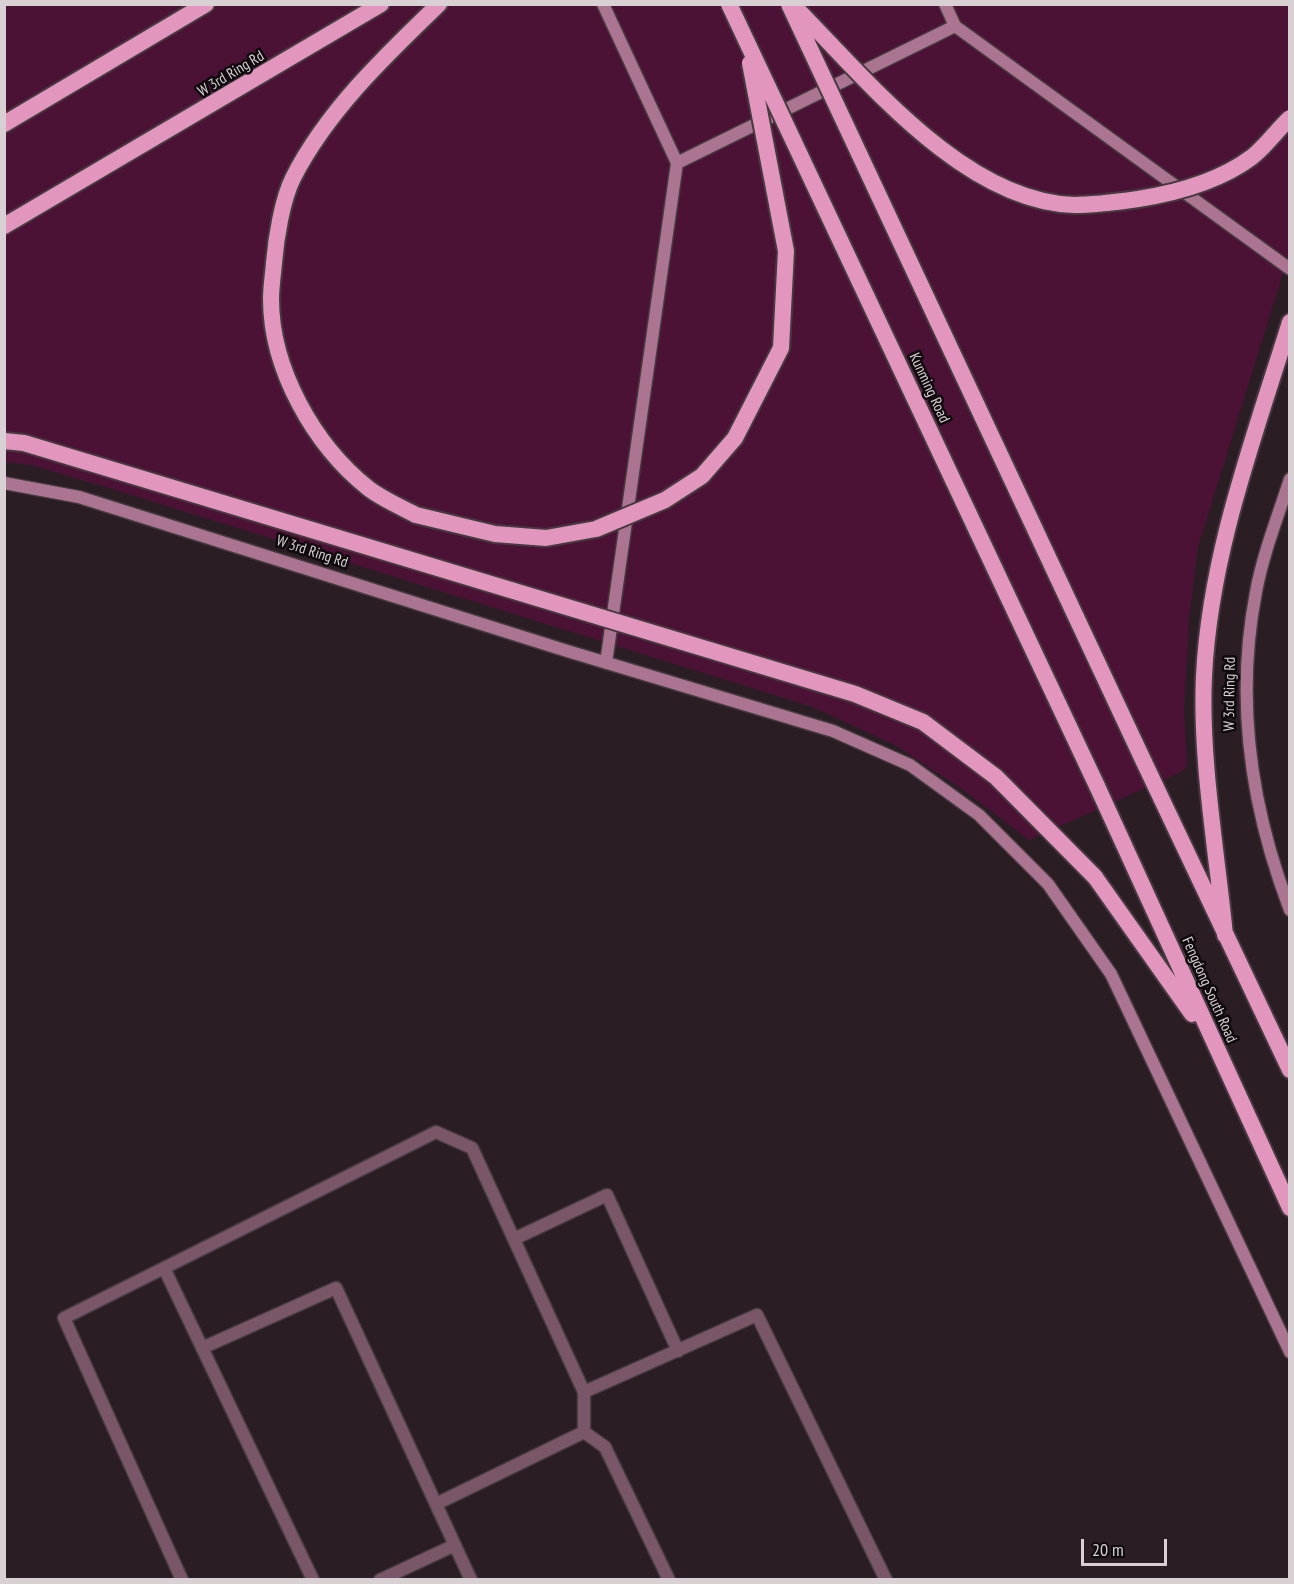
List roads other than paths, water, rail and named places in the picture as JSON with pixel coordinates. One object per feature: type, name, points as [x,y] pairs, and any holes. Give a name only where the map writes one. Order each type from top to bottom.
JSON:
[{"type":"highway","points":[[4,124],[206,4]]},
{"type":"highway","name":"W 3rd Ring Rd","points":[[4,226],[381,4]]},
{"type":"highway","points":[[439,4],[399,42],[330,119],[292,180],[275,241],[271,301],[277,345],[297,401],[331,450],[369,489],[416,515],[495,534],[546,538],[596,529],[665,500],[702,476],[735,438],[781,348],[786,251],[745,39]]},
{"type":"highway","name":"Kunming Road","points":[[729,4],[1097,786]]},
{"type":"highway","points":[[791,4],[916,129],[974,173],[1027,196],[1073,205],[1157,196],[1211,179],[1252,157],[1290,118]]},
{"type":"highway","points":[[791,4],[1290,1070]]},
{"type":"highway","points":[[1225,935],[1206,753],[1204,678],[1210,614],[1223,540],[1290,322]]},
{"type":"highway","points":[[4,441],[24,443],[855,694],[924,722],[996,777],[1095,878],[1215,1045]]},
{"type":"highway","name":"Fengdong South Road","points":[[1097,786],[1290,1208]]},
{"type":"main road","points":[[603,4],[677,163],[606,663]]},
{"type":"main road","points":[[945,4],[955,26],[1290,269]]},
{"type":"main road","points":[[677,163],[955,26]]},
{"type":"main road","name":"W 3rd Ring Rd","points":[[1290,479],[1256,591],[1246,667],[1247,744],[1263,829],[1290,910]]},
{"type":"main road","name":"W 3rd Ring Rd","points":[[4,483],[79,497],[606,663],[833,731],[910,765],[979,815],[1041,876],[1111,974],[1290,1352]]},
{"type":"lane","points":[[182,1580],[64,1318],[436,1132],[472,1148],[584,1392],[584,1432]]},
{"type":"lane","points":[[514,1239],[608,1195],[678,1351]]},
{"type":"lane","points":[[164,1268],[313,1580]]},
{"type":"lane","points":[[202,1348],[336,1288],[471,1580]]},
{"type":"lane","points":[[584,1392],[757,1315],[886,1580]]},
{"type":"lane","points":[[436,1504],[584,1432]]},
{"type":"lane","points":[[584,1432],[605,1447],[669,1580]]},
{"type":"lane","points":[[380,1580],[455,1545]]}]
